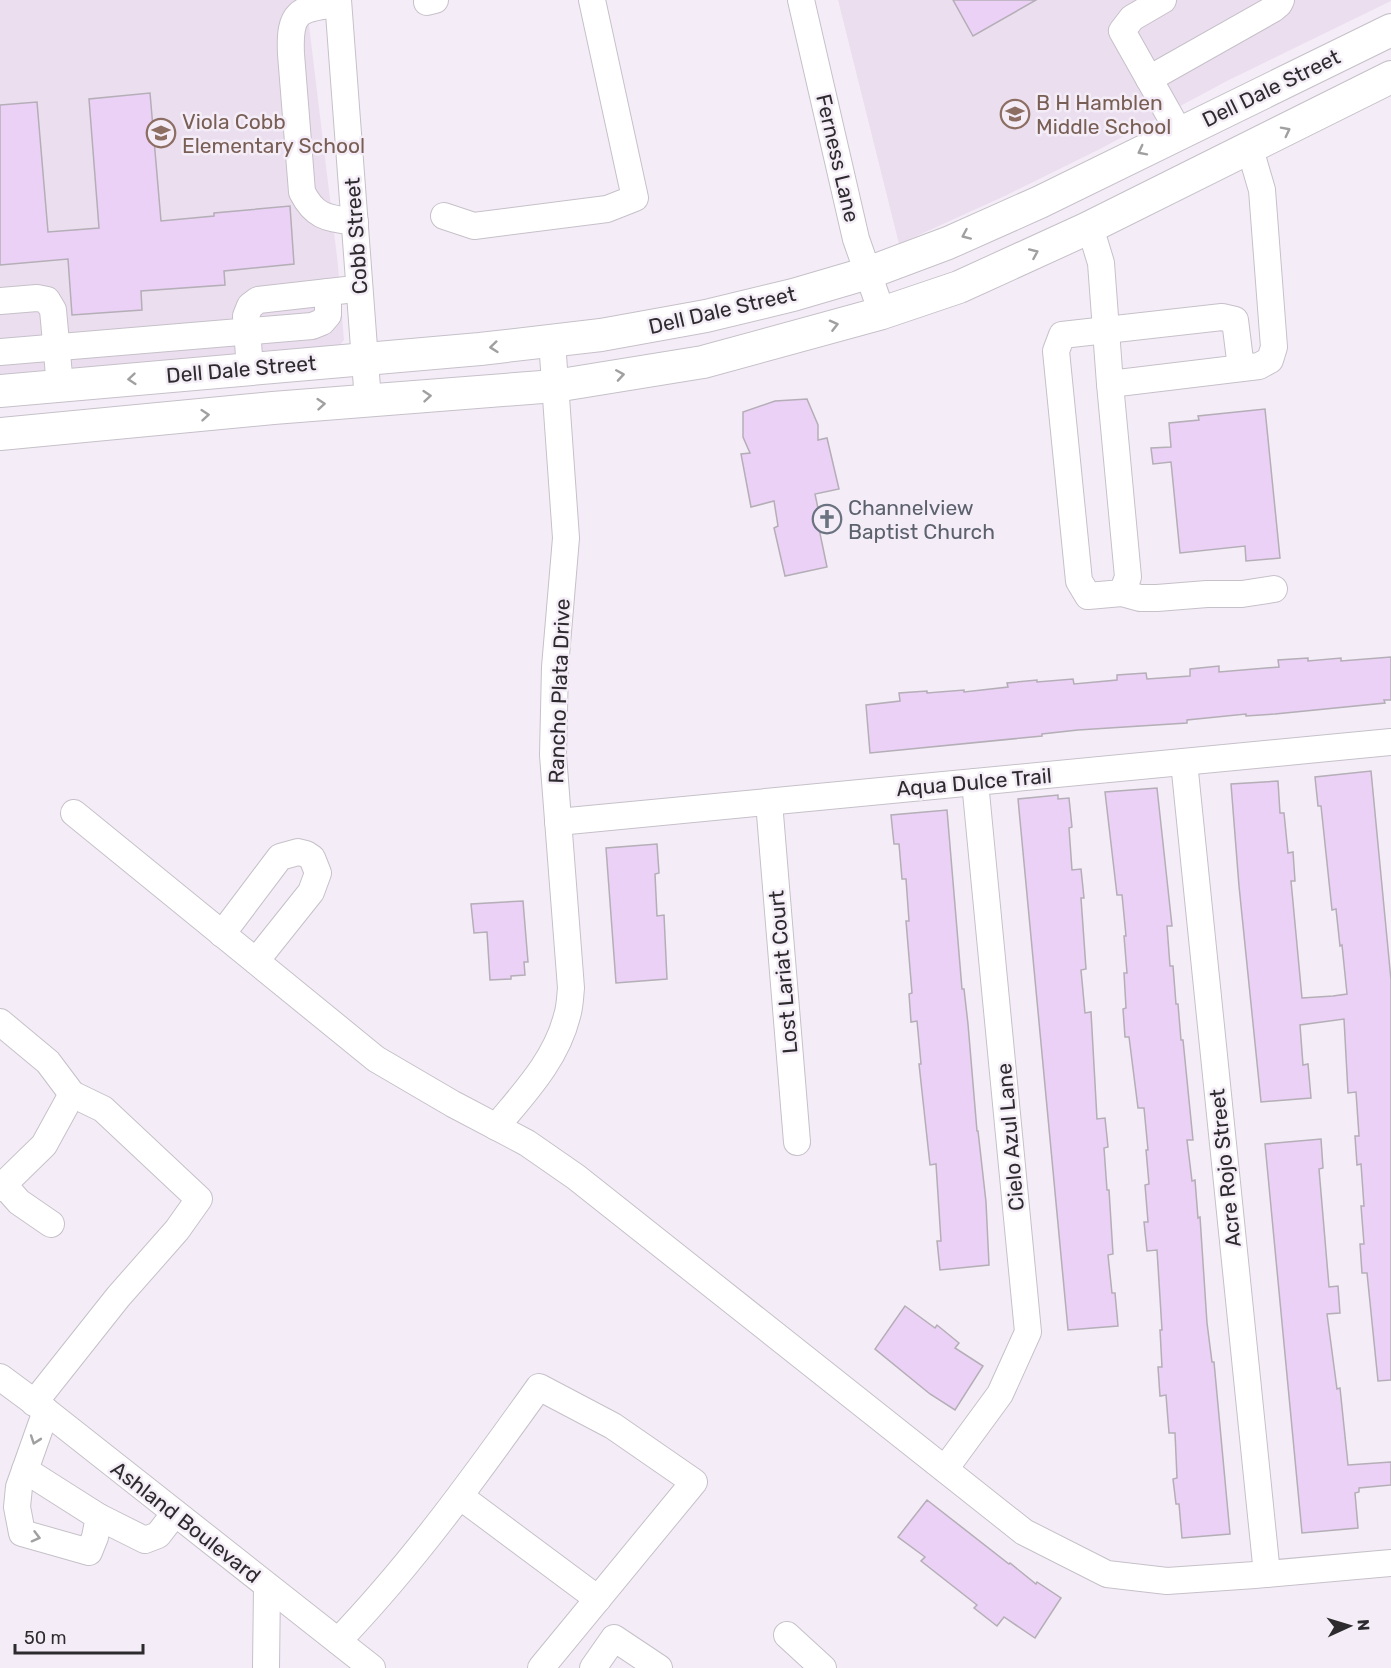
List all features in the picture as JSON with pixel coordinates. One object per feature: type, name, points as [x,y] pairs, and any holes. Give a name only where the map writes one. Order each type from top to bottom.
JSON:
[{"type":"main road","name":"Dell Dale Street","points":[[0,391],[552,341],[601,335],[706,316],[868,273],[948,243],[1040,202],[1391,30]]},
{"type":"main road","name":"Dell Dale Street","points":[[0,434],[555,386],[703,362],[882,313],[959,287],[1090,227],[1391,77]]},
{"type":"main road","points":[[1179,132],[1250,149]]},
{"type":"main road","points":[[60,386],[64,428]]},
{"type":"street","points":[[444,216],[474,226],[607,209],[635,198],[592,0]]},
{"type":"street","name":"Ferness Lane","points":[[801,0],[856,239],[882,313]]},
{"type":"street","points":[[1163,0],[1132,18],[1122,31],[1179,132]]},
{"type":"street","points":[[1149,79],[1274,9],[1281,0]]},
{"type":"street","points":[[338,2],[305,9],[296,18],[290,34],[291,54],[303,192],[309,205],[318,213],[329,218],[355,222]]},
{"type":"street","name":"Cobb Street","points":[[338,2],[368,401]]},
{"type":"street","points":[[1110,384],[1259,366],[1270,360],[1274,347],[1262,190],[1250,149]]},
{"type":"street","points":[[1090,227],[1101,263],[1128,577],[1122,593]]},
{"type":"street","points":[[0,352],[312,326],[328,315],[328,292],[360,288]]},
{"type":"street","points":[[0,300],[37,298],[47,300],[53,310],[60,386]]},
{"type":"street","points":[[1241,368],[1235,320],[1222,317],[1062,335],[1056,351],[1079,581],[1088,596],[1122,593],[1140,598],[1156,598],[1242,594],[1274,590]]},
{"type":"street","points":[[247,330],[250,369]]},
{"type":"street","name":"Rancho Plata Drive","points":[[496,1127],[543,1069],[556,1046],[568,1016],[571,988],[553,755],[555,667],[566,538],[552,341]]},
{"type":"street","name":"Aqua Dulce Trail","points":[[558,822],[1391,742]]},
{"type":"street","name":"Acre Rojo Street","points":[[1184,762],[1267,1574]]},
{"type":"street","name":"Cielo Azul Lane","points":[[945,1470],[1000,1394],[1028,1332],[975,782]]},
{"type":"street","name":"Lost Lariat Court","points":[[769,801],[797,1142]]},
{"type":"street","points":[[74,813],[376,1059],[453,1104],[527,1143],[576,1177],[1024,1532],[1107,1574],[1167,1581],[1391,1563]]},
{"type":"street","points":[[222,934],[280,857],[298,852],[312,858],[318,873],[311,892],[256,961]]},
{"type":"street","points":[[0,1022],[48,1062],[72,1094],[103,1109],[200,1198],[177,1230],[118,1297],[40,1407],[19,1487],[17,1508],[22,1533],[89,1552],[99,1516]]},
{"type":"street","points":[[51,1224],[2,1187],[44,1145],[72,1094]]},
{"type":"street","name":"Ashland Boulevard","points":[[0,1377],[372,1668]]},
{"type":"street","points":[[338,1641],[367,1612],[461,1497],[539,1387],[613,1426],[694,1482],[541,1668]]},
{"type":"street","points":[[25,1470],[99,1516],[145,1540],[158,1535],[175,1513]]},
{"type":"street","points":[[461,1497],[598,1599]]},
{"type":"street","points":[[266,1668],[267,1586]]},
{"type":"street","points":[[787,1635],[823,1668]]},
{"type":"street","points":[[592,1668],[614,1638],[659,1668]]},
{"type":"shaded area","name":"Viola Cobb Elementary School","points":[[0,0],[306,0],[338,265],[344,340],[338,348],[0,375]]},
{"type":"shaded area","name":"B H Hamblen Middle School","points":[[838,0],[1391,1],[1227,81],[1102,148],[1007,195],[899,244]]},
{"type":"building","points":[[953,0],[1036,0],[973,36]]},
{"type":"building","points":[[150,93],[161,221],[214,216],[214,213],[290,206],[294,264],[224,271],[225,285],[141,291],[142,310],[72,315],[68,259],[0,265],[0,105],[37,102],[48,232],[99,228],[89,99]]},
{"type":"building","points":[[807,399],[818,425],[818,440],[827,438],[839,489],[815,494],[820,518],[817,519],[827,567],[785,576],[774,528],[778,526],[774,501],[751,507],[741,454],[750,453],[743,437],[743,412],[775,401]]},
{"type":"building","points":[[1265,409],[1280,558],[1246,561],[1245,546],[1180,553],[1171,462],[1153,464],[1151,448],[1171,447],[1169,423],[1199,420],[1198,416]]},
{"type":"building","points":[[1391,657],[1391,700],[1384,700],[1385,703],[1275,714],[1246,716],[1246,714],[1187,720],[1187,723],[1078,730],[1042,734],[1042,736],[870,753],[866,705],[900,701],[899,693],[964,690],[964,692],[1008,687],[1007,683],[1037,680],[1037,682],[1073,679],[1074,684],[1117,680],[1117,675],[1146,673],[1147,679],[1190,676],[1190,669],[1219,666],[1219,672],[1279,667],[1278,660],[1308,658],[1308,661],[1341,658],[1341,661]]},
{"type":"building","points":[[1371,771],[1391,980],[1391,1380],[1378,1381],[1367,1273],[1362,1273],[1360,1244],[1364,1244],[1361,1206],[1364,1206],[1361,1164],[1357,1165],[1355,1136],[1359,1136],[1356,1092],[1348,1093],[1344,1019],[1300,1025],[1303,1065],[1308,1064],[1311,1098],[1261,1102],[1231,784],[1278,781],[1280,813],[1284,813],[1288,853],[1293,852],[1295,881],[1291,881],[1302,998],[1333,996],[1347,994],[1336,909],[1332,910],[1321,806],[1318,806],[1315,777]]},
{"type":"building","points":[[1157,788],[1172,926],[1167,926],[1170,966],[1173,966],[1176,1004],[1178,1004],[1181,1040],[1183,1040],[1193,1140],[1187,1140],[1192,1181],[1195,1180],[1198,1218],[1200,1217],[1207,1323],[1212,1362],[1214,1362],[1230,1534],[1182,1538],[1179,1504],[1176,1504],[1173,1479],[1177,1478],[1175,1433],[1169,1433],[1166,1395],[1160,1396],[1158,1367],[1162,1367],[1160,1330],[1162,1330],[1157,1250],[1147,1251],[1144,1222],[1148,1222],[1145,1185],[1149,1184],[1146,1150],[1148,1150],[1144,1108],[1138,1108],[1129,1037],[1125,1037],[1123,1009],[1126,1008],[1124,973],[1127,973],[1124,936],[1126,936],[1122,895],[1117,895],[1105,792]]},
{"type":"building","points":[[1058,795],[1058,799],[1069,798],[1072,870],[1081,869],[1086,969],[1081,970],[1085,1013],[1091,1012],[1097,1119],[1105,1118],[1108,1147],[1104,1148],[1113,1254],[1108,1255],[1118,1326],[1068,1330],[1018,799]]},
{"type":"building","points":[[947,810],[962,989],[964,989],[968,1024],[977,1131],[986,1202],[989,1265],[940,1270],[937,1241],[941,1241],[936,1164],[930,1165],[919,1064],[921,1064],[917,1021],[911,1022],[909,994],[912,993],[906,921],[909,921],[906,879],[902,879],[899,844],[894,844],[891,815]]},
{"type":"building","points":[[657,844],[659,873],[655,874],[657,916],[664,915],[667,979],[616,983],[606,848]]},
{"type":"building","points":[[523,901],[528,962],[524,962],[525,975],[511,976],[511,979],[490,980],[487,932],[474,933],[471,904]]},
{"type":"building","points":[[1321,1139],[1323,1168],[1319,1169],[1329,1287],[1338,1286],[1340,1313],[1327,1314],[1337,1389],[1340,1388],[1348,1465],[1391,1462],[1391,1485],[1359,1488],[1359,1492],[1355,1493],[1358,1528],[1302,1533],[1265,1144]]},
{"type":"building","points":[[905,1306],[935,1328],[937,1325],[959,1343],[955,1348],[983,1366],[955,1410],[930,1394],[875,1349]]},
{"type":"building","points":[[927,1500],[1036,1584],[1037,1582],[1061,1598],[1035,1638],[1004,1617],[997,1626],[974,1608],[977,1605],[921,1561],[925,1557],[898,1537]]},
{"type":"place","name":"B H Hamblen Middle School","points":[[1015,114]]},
{"type":"place","name":"Viola Cobb Elementary School","points":[[161,133]]},
{"type":"place","name":"Channelview Baptist Church","points":[[827,519]]}]
